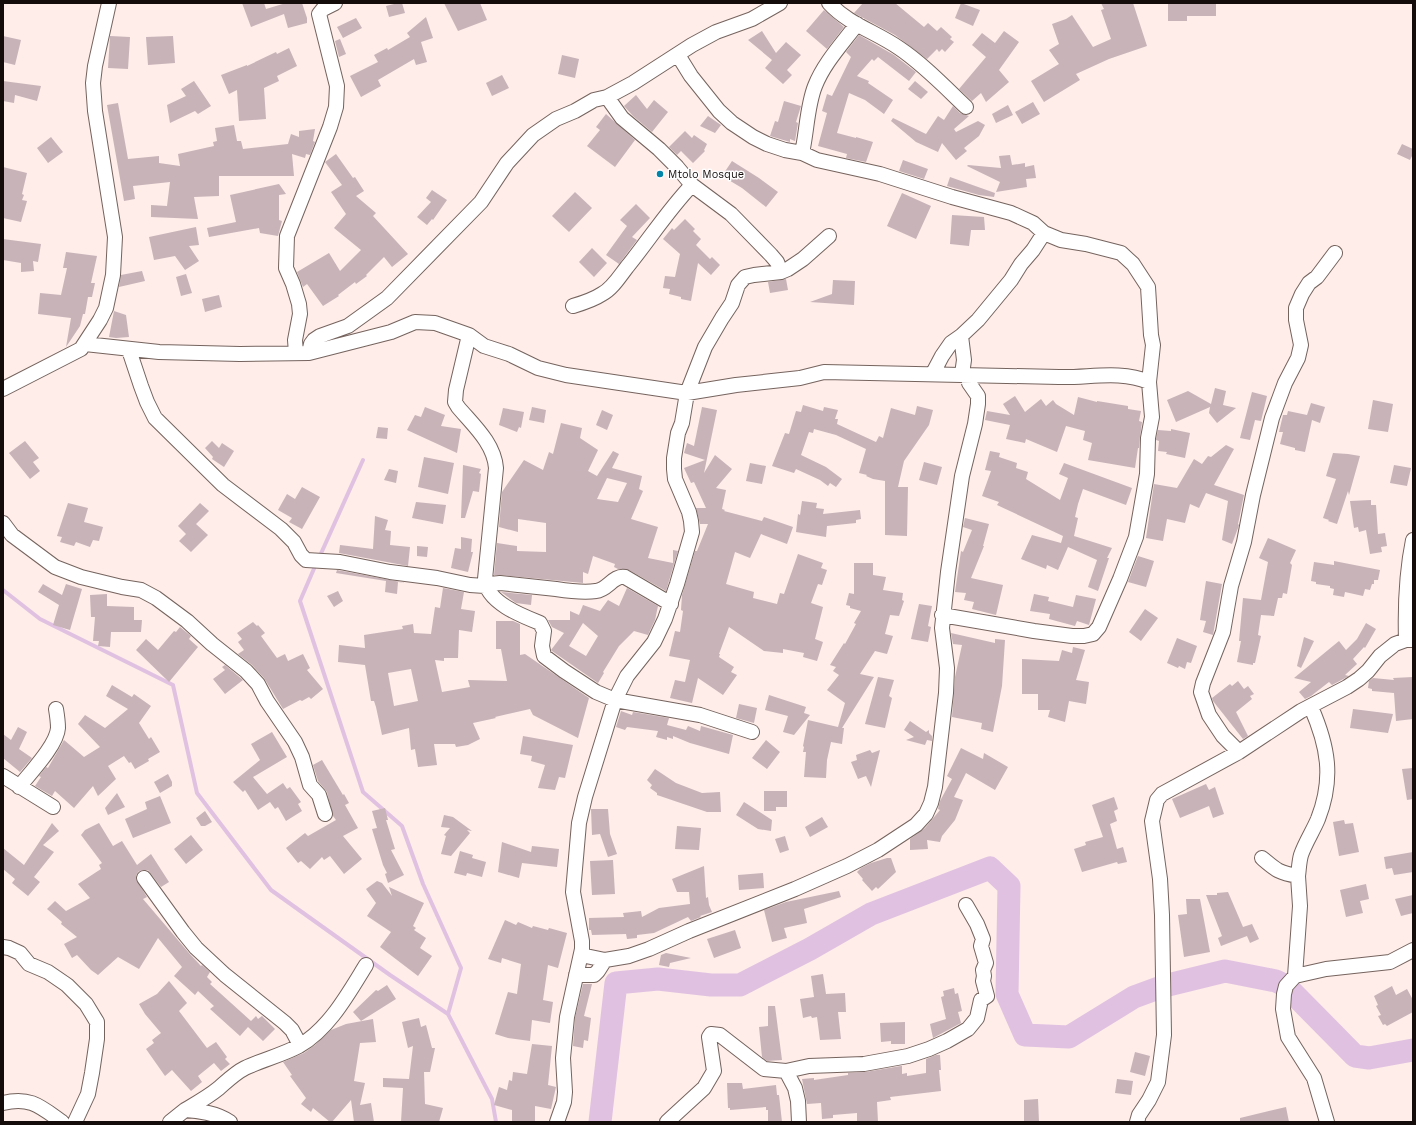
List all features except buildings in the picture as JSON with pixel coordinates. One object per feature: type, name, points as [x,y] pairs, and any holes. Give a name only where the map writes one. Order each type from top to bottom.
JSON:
[{"type":"street","points":[[3,389],[81,349],[86,344],[106,308],[111,288],[115,237],[95,111],[93,83],[95,66],[109,3]]},
{"type":"street","points":[[302,353],[295,340],[300,314],[299,304],[293,284],[286,268],[287,236],[330,127],[336,107],[337,86],[319,14],[323,9],[335,3]]},
{"type":"street","points":[[302,353],[314,340],[320,336],[348,326],[387,298],[482,202],[507,163],[533,135],[556,119],[594,100],[607,97],[633,83],[692,45],[716,32],[752,19],[780,3]]},
{"type":"street","points":[[829,3],[856,24],[899,48],[966,107]]},
{"type":"street","points":[[802,153],[815,86],[828,63],[856,24]]},
{"type":"street","points":[[678,55],[691,76],[713,105],[732,123],[753,137],[767,144],[785,150],[802,153],[817,160],[880,174],[938,193],[1011,213],[1033,223],[1044,233],[1061,240],[1086,244],[1121,253],[1133,264],[1148,286],[1151,335],[1153,344],[1149,382],[1152,417],[1148,438],[1147,474],[1136,537],[1100,627],[1093,634],[1072,636],[942,615]]},
{"type":"street","points":[[607,97],[622,118],[677,167],[692,185],[731,214],[771,255],[781,272]]},
{"type":"street","points":[[573,306],[603,294],[627,268],[680,198],[692,185]]},
{"type":"street","points":[[932,373],[951,343],[978,320],[1011,280],[1044,233]]},
{"type":"street","points":[[557,1122],[564,1102],[565,1092],[563,1058],[567,1017],[581,955],[582,941],[573,892],[579,823],[595,764],[615,700],[627,676],[654,642],[665,619],[671,604],[692,532],[689,512],[675,479],[674,469],[675,448],[687,393],[705,347],[732,303],[738,285],[745,277],[781,272],[795,265],[829,236]]},
{"type":"street","points":[[1239,752],[1223,736],[1209,715],[1201,692],[1203,683],[1223,632],[1231,586],[1244,542],[1253,495],[1270,424],[1279,398],[1298,358],[1301,345],[1296,320],[1296,308],[1309,283],[1317,277],[1335,253]]},
{"type":"street","points":[[86,344],[129,350],[159,352],[240,354],[302,353],[391,332],[415,322],[435,323],[469,334],[484,346],[508,354],[538,368],[566,375],[687,393],[736,385],[800,378],[824,372],[932,373],[1067,377],[1109,374],[1131,376],[1149,382]]},
{"type":"street","points":[[469,334],[456,390],[455,402],[486,441],[493,454],[496,468],[487,551],[485,586],[503,605],[517,614],[540,623],[544,631],[542,649],[544,656],[596,692],[615,700],[692,713],[752,732]]},
{"type":"street","points":[[581,955],[605,960],[621,958],[649,949],[810,883],[847,866],[878,850],[916,825],[926,814],[932,803],[936,781],[947,675],[942,615],[955,514],[978,404],[978,396],[965,374],[961,336]]},
{"type":"street","points":[[129,350],[143,392],[155,418],[223,485],[280,529],[294,542],[301,555],[306,560],[340,562],[470,585],[485,586],[500,583],[563,590],[602,590],[616,578],[625,576],[671,604]]},
{"type":"street","points":[[3,523],[12,535],[56,566],[81,577],[141,590],[151,596],[187,621],[212,644],[246,671],[258,684],[267,701],[295,742],[302,757],[310,784],[319,795],[325,814]]},
{"type":"street","points":[[1137,1122],[1139,1115],[1158,1082],[1164,1035],[1160,879],[1152,821],[1156,800],[1162,794],[1239,752],[1289,719],[1347,687],[1359,679],[1388,649],[1395,644],[1409,640],[1405,598],[1413,540]]},
{"type":"street","points":[[1311,707],[1322,736],[1328,761],[1327,781],[1318,817],[1300,857],[1298,876],[1300,906],[1294,976],[1286,986],[1283,1009],[1284,1025],[1288,1037],[1292,1046],[1314,1078],[1327,1122]]},
{"type":"street","points":[[19,786],[51,745],[58,730],[56,709]]},
{"type":"street","points":[[3,776],[53,807]]},
{"type":"street","points":[[1262,858],[1283,874],[1298,876]]},
{"type":"street","points":[[144,878],[182,932],[196,948],[220,971],[285,1023],[292,1030],[300,1045]]},
{"type":"street","points":[[667,1122],[704,1088],[714,1071],[709,1037],[711,1034],[720,1035],[764,1069],[786,1071],[809,1066],[864,1064],[890,1060],[929,1049],[968,1029],[977,1018],[981,1000],[987,996],[983,981],[983,970],[986,963],[981,946],[983,939],[977,924],[966,905]]},
{"type":"street","points":[[3,947],[9,948],[20,954],[29,964],[48,972],[67,985],[86,1004],[97,1022],[97,1039],[88,1094],[75,1122]]},
{"type":"street","points":[[1294,976],[1326,969],[1390,962],[1413,950]]},
{"type":"street","points":[[576,975],[594,975],[605,960]]},
{"type":"street","points":[[170,1122],[185,1110],[205,1098],[231,1076],[246,1068],[283,1054],[300,1045],[323,1026],[355,984],[366,965]]},
{"type":"street","points":[[786,1071],[795,1088],[798,1101],[799,1122]]},
{"type":"street","points":[[3,1103],[13,1100],[24,1100],[35,1103],[62,1122]]},
{"type":"street","points":[[185,1110],[205,1112],[225,1118],[230,1122]]},
{"type":"waterway","points":[[319,558],[363,460]]},
{"type":"waterway","points":[[316,564],[300,601],[363,792],[402,826],[423,884],[461,968],[448,1014]]},
{"type":"waterway","points":[[3,590],[40,619],[173,685],[197,793],[271,890],[390,975],[448,1014],[492,1099],[496,1122]]},
{"type":"waterway","points":[[600,1122],[616,983],[658,979],[711,985],[740,985],[810,949],[871,914],[990,868],[1009,886],[1007,994],[1025,1035],[1069,1037],[1134,997],[1164,986],[1225,971],[1276,981],[1286,986],[1355,1056],[1369,1058],[1413,1050]]},
{"type":"place","name":"Mtolo Mosque","points":[[660,174]]}]
